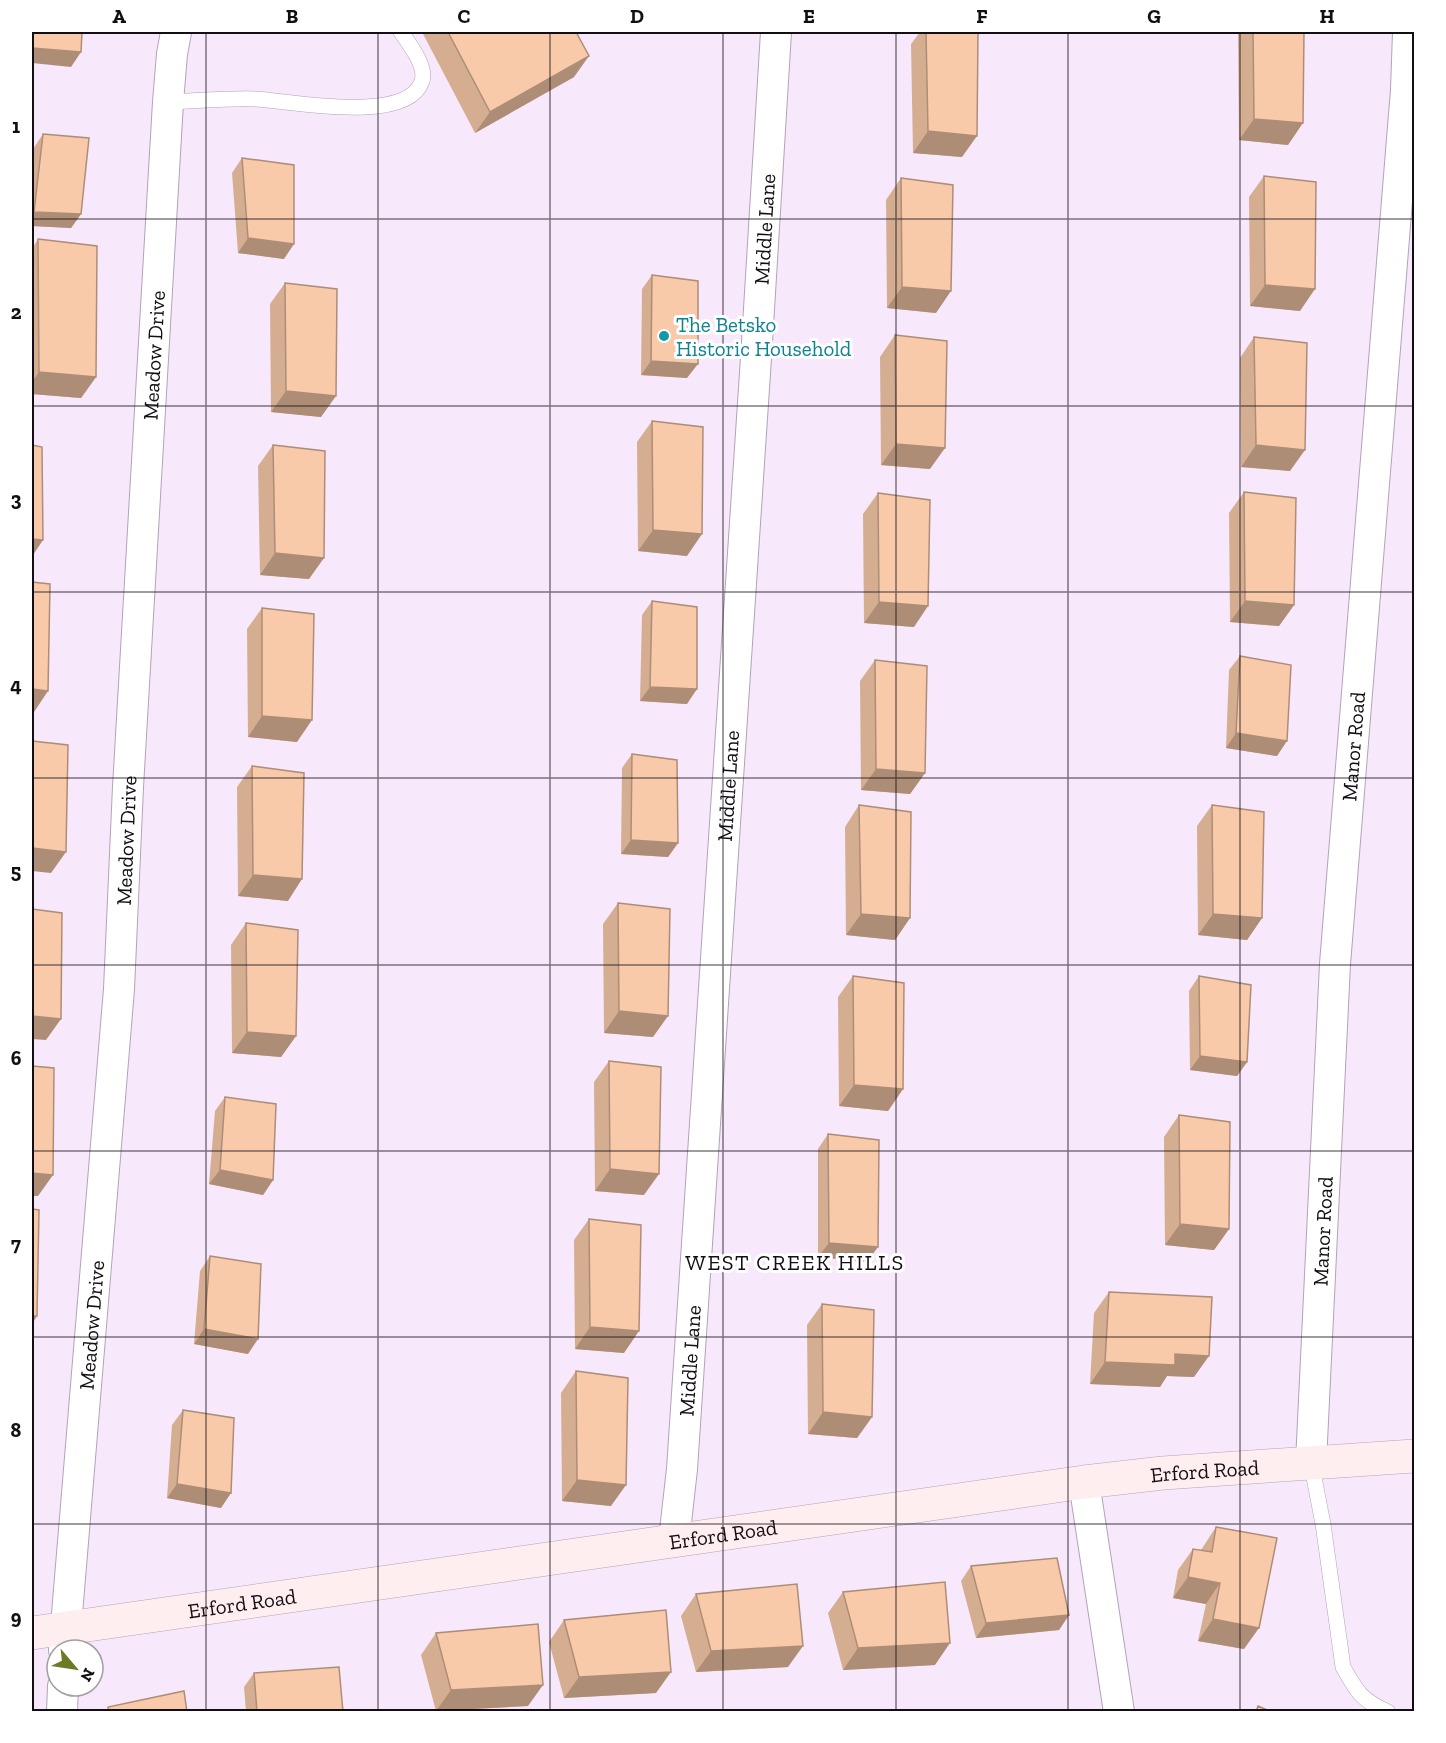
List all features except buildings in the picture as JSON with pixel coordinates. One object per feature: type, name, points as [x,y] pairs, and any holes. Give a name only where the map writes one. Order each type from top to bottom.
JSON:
[{"type":"street","name":"Meadow Drive","points":[[64,1638],[119,990],[128,787],[168,102],[176,32]]},
{"type":"street","name":"Middle Lane","points":[[674,1540],[684,1445],[756,370],[776,32]]},
{"type":"street","name":"Manor Road","points":[[1311,1462],[1335,964],[1405,102],[1408,32]]},
{"type":"street","name":"Erford Road","points":[[70,1638],[674,1540],[1084,1482],[1163,1473],[1414,1456]]},
{"type":"street","points":[[1084,1482],[1119,1712]]},
{"type":"street","name":"Erford Road","points":[[32,1633],[59,1638]]},
{"type":"lane","points":[[168,102],[256,99],[342,108],[373,108],[399,102],[416,92],[423,81],[422,68],[401,32]]},
{"type":"lane","points":[[1311,1462],[1323,1524],[1343,1667],[1354,1687],[1369,1703],[1388,1712]]},
{"type":"place","name":"The Betsko Historic Household","points":[[664,336]]},
{"type":"district","name":"WEST CREEK HILLS","points":[[795,1262]]}]
